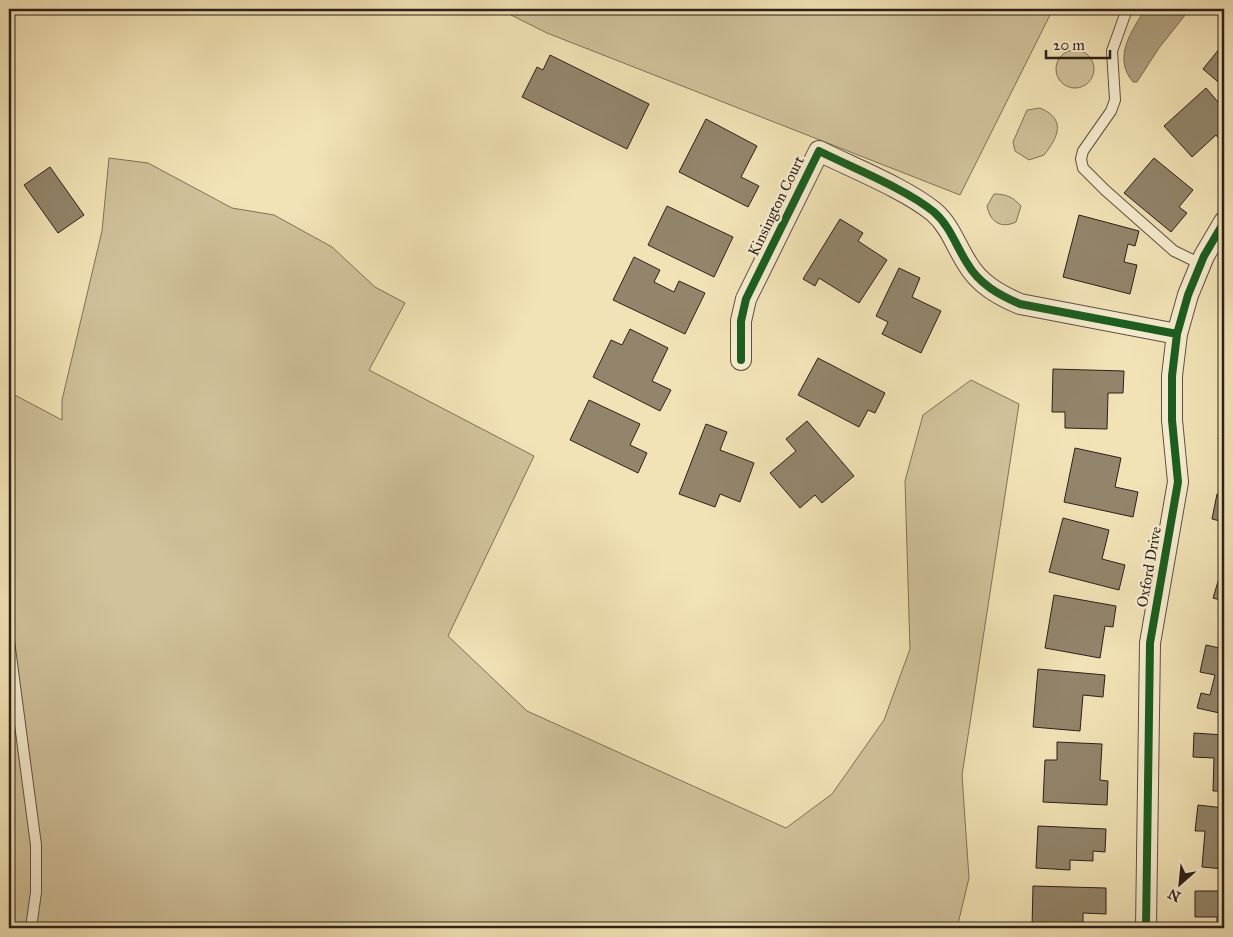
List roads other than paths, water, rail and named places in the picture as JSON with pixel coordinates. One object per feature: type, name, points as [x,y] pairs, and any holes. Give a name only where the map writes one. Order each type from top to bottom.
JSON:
[{"type":"street","name":"Kinsington Court","points":[[741,360],[741,322],[746,299],[819,151],[917,200],[935,213],[949,230],[968,264],[982,282],[1000,296],[1020,304],[1177,334]]},
{"type":"street","name":"Oxford Drive","points":[[1146,928],[1150,643],[1178,482],[1172,420],[1172,376],[1177,334],[1188,295],[1201,264],[1224,222]]},
{"type":"lane","points":[[1127,9],[1112,51],[1115,100],[1080,159],[1083,168],[1105,190],[1135,214],[1174,251],[1201,264]]},
{"type":"lane","points":[[9,641],[36,845],[36,892],[30,928]]}]
